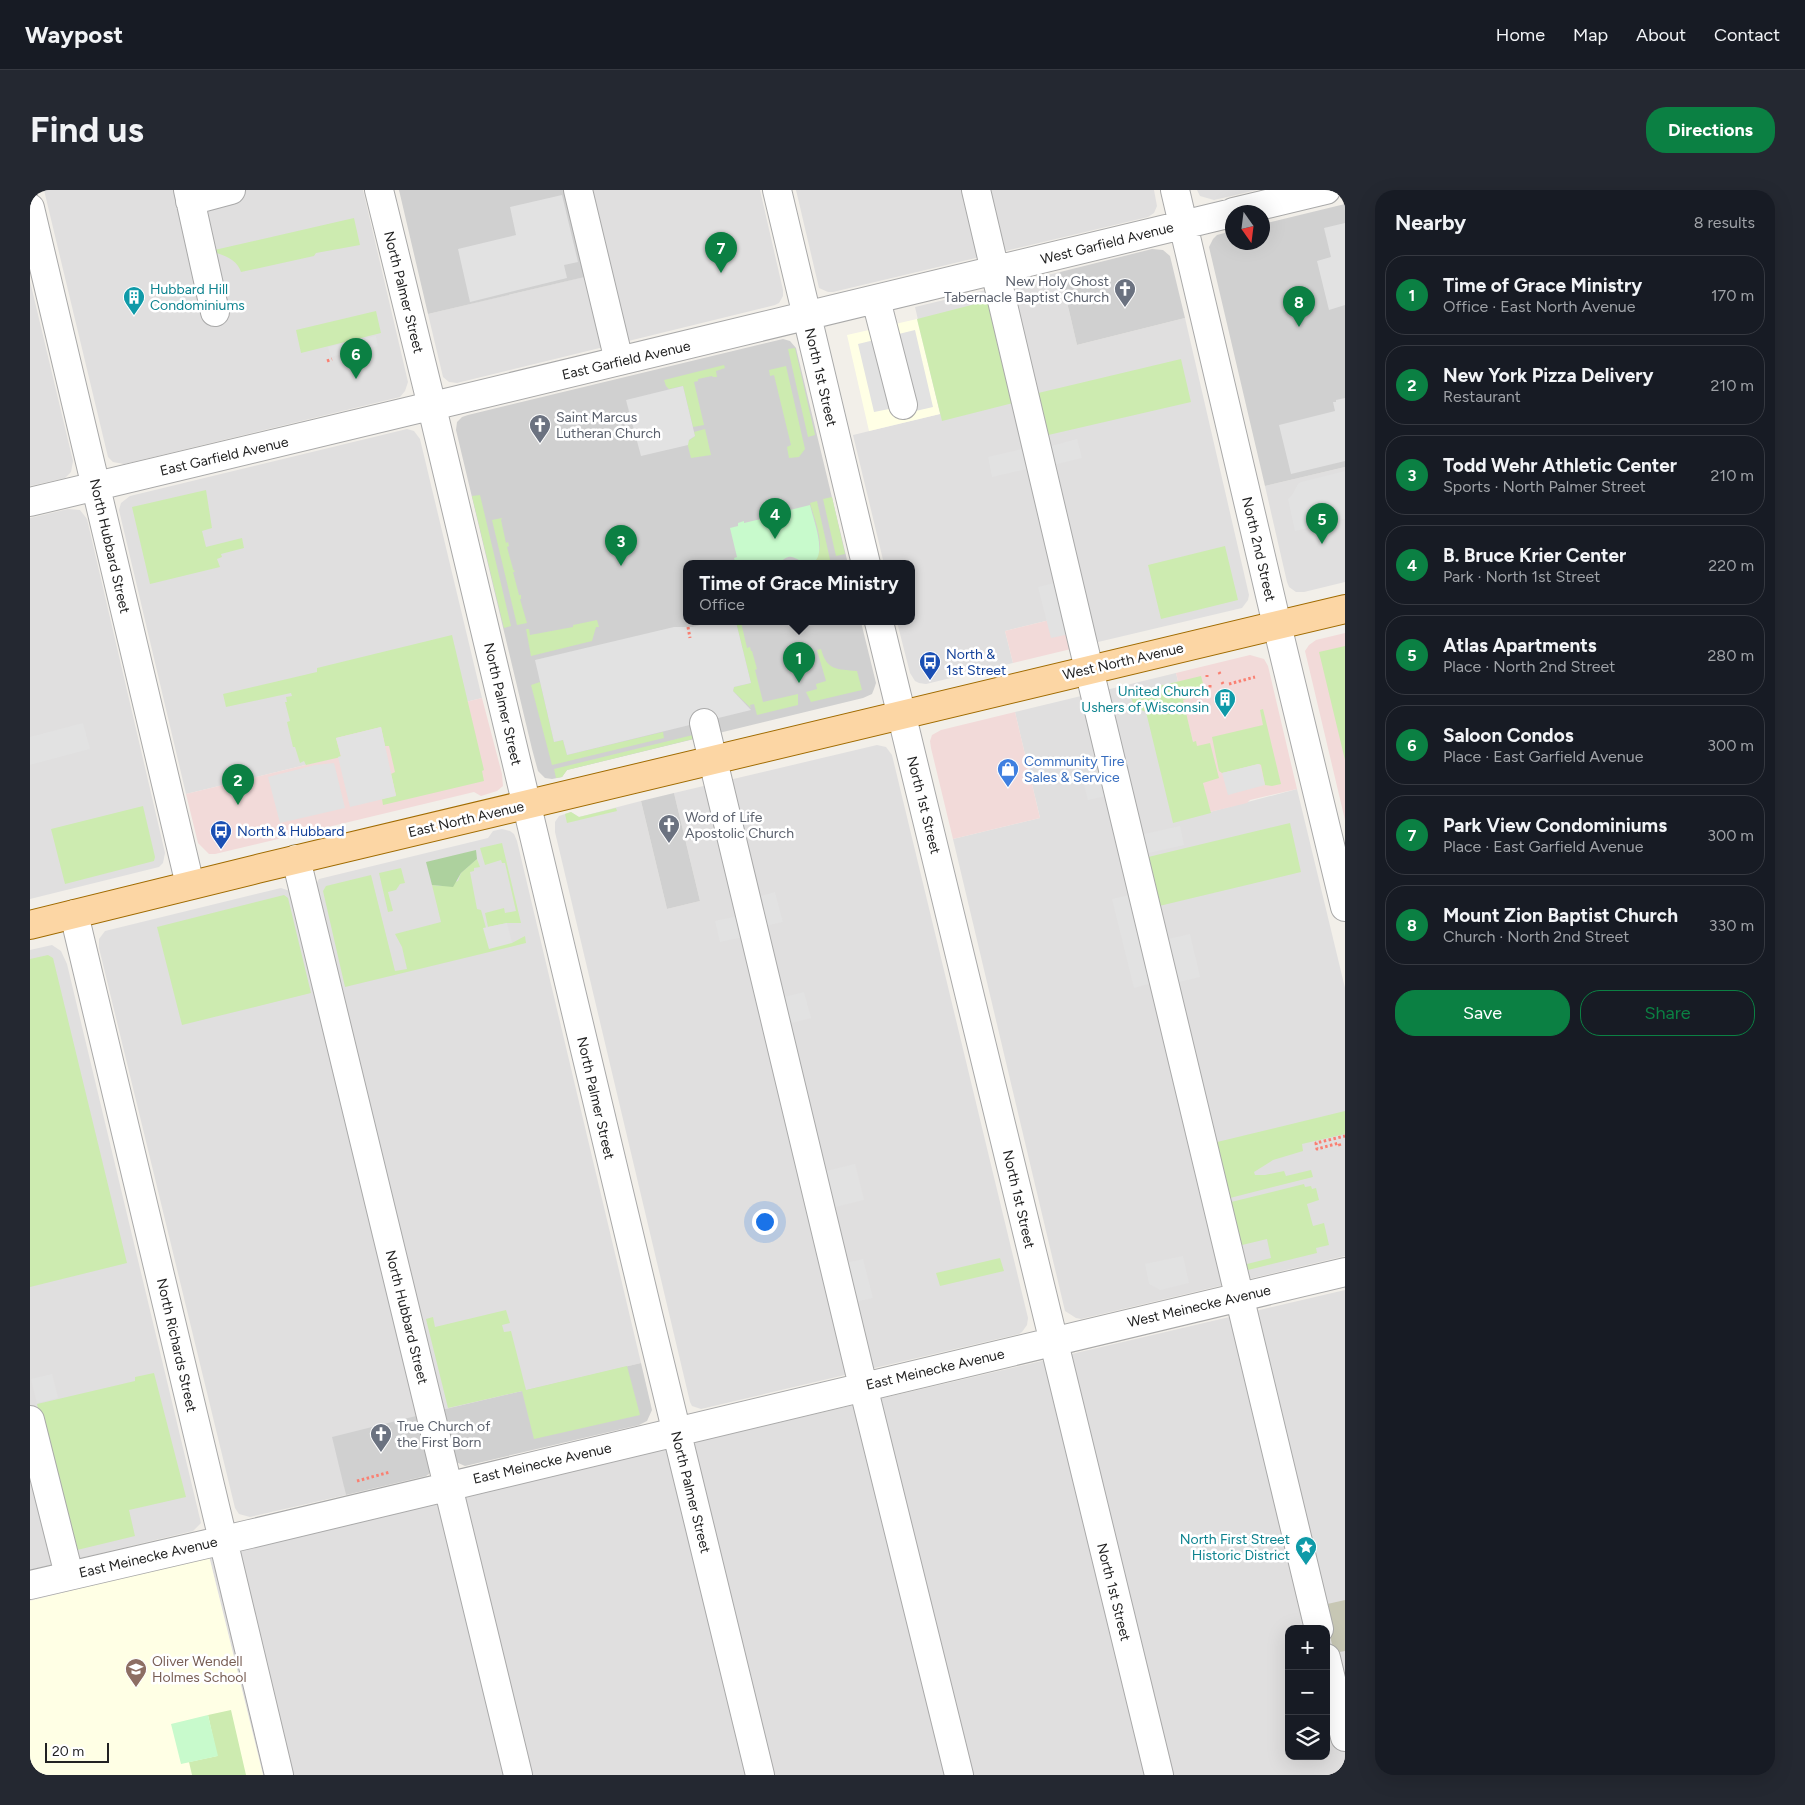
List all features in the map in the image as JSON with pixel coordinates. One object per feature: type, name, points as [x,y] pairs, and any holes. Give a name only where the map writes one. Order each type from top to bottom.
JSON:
[{"type":"main road","name":"West North Avenue","points":[[902,715],[1345,608]]},
{"type":"main road","name":"East North Avenue","points":[[30,925],[296,859],[902,715]]},
{"type":"street","points":[[215,312],[189,195],[231,190]]},
{"type":"street","name":"North Palmer Street","points":[[379,190],[676,1432],[760,1775]]},
{"type":"street","points":[[578,190],[619,362]]},
{"type":"street","name":"North 1st Street","points":[[777,190],[865,560]]},
{"type":"street","points":[[976,190],[1318,1625]]},
{"type":"street","name":"North 2nd Street","points":[[1175,190],[1345,908]]},
{"type":"street","name":"West Garfield Avenue","points":[[1265,205],[1326,190]]},
{"type":"street","name":"North Hubbard Street","points":[[30,208],[190,885]]},
{"type":"street","name":"West Garfield Avenue","points":[[807,316],[1225,215]]},
{"type":"street","points":[[876,300],[903,406]]},
{"type":"street","name":"East Garfield Avenue","points":[[30,502],[807,316]]},
{"type":"street","name":"North 1st Street","points":[[880,625],[1159,1775]]},
{"type":"street","points":[[704,723],[863,1386],[959,1775]]},
{"type":"street","name":"North Hubbard Street","points":[[296,859],[518,1775]]},
{"type":"street","name":"North Richards Street","points":[[74,914],[279,1775]]},
{"type":"street","name":"West Meinecke Avenue","points":[[1053,1341],[1345,1272]]},
{"type":"street","name":"East Meinecke Avenue","points":[[30,1585],[1053,1341]]},
{"type":"street","points":[[30,1420],[69,1575]]},
{"type":"street","points":[[1329,1670],[1345,1737]]},
{"type":"path","points":[[326,361],[332,360]]},
{"type":"path","points":[[688,627],[690,638]]},
{"type":"path","points":[[1229,684],[1255,677]]},
{"type":"path","points":[[1340,1146],[1339,1143],[1317,1149],[1316,1144],[1345,1136]]},
{"type":"path","points":[[352,1483],[390,1472]]},
{"type":"shaded area","points":[[44,190],[363,190],[408,382],[405,391],[400,397],[124,464],[113,462],[108,457]]},
{"type":"shaded area","points":[[399,190],[569,190],[589,276],[428,314]]},
{"type":"shaded area","points":[[569,190],[760,190],[783,296],[779,303],[775,305],[457,383],[449,382],[443,377],[428,314],[588,276]]},
{"type":"shaded area","points":[[796,190],[1154,190],[1157,206],[1154,213],[1148,217],[828,292],[819,288]]},
{"type":"shaded area","points":[[1197,190],[1257,190],[1214,200],[1200,196]]},
{"type":"shaded area","points":[[562,195],[578,262],[564,265],[567,278],[470,302],[458,249],[516,235],[510,207]]},
{"type":"shaded area","points":[[1345,204],[1345,467],[1265,486],[1209,247],[1217,235],[1225,233],[1225,250],[1270,250],[1270,222]]},
{"type":"shaded area","points":[[1345,223],[1345,305],[1329,310],[1317,261],[1331,257],[1324,228]]},
{"type":"shaded area","points":[[1152,249],[1163,250],[1170,256],[1185,318],[1077,345],[1060,272]]},
{"type":"shaded area","points":[[1060,272],[1077,345],[1185,318],[1249,595],[1242,608],[1098,642],[1092,640],[1066,616],[1005,631],[1013,663],[926,684],[915,681],[910,673],[898,625],[915,625],[915,560],[883,560],[853,435],[940,414],[915,307]]},
{"type":"shaded area","points":[[30,281],[73,461],[71,472],[65,478],[30,486]]},
{"type":"shaded area","points":[[917,319],[940,414],[869,431],[847,335]]},
{"type":"shaded area","points":[[915,330],[933,407],[894,416],[893,411],[889,409],[874,412],[858,344]]},
{"type":"shaded area","points":[[376,336],[378,346],[331,357],[328,347]]},
{"type":"shaded area","points":[[783,339],[790,341],[796,348],[847,560],[683,560],[683,625],[862,625],[876,683],[872,694],[863,698],[567,770],[562,777],[545,778],[538,771],[532,749],[456,430],[457,422],[462,417]]},
{"type":"shaded area","points":[[683,386],[695,436],[689,440],[688,445],[641,456],[626,400]]},
{"type":"shaded area","points":[[1345,398],[1345,461],[1291,474],[1279,425],[1335,411],[1333,402]]},
{"type":"shaded area","points":[[407,429],[414,431],[420,439],[482,698],[333,734],[338,757],[186,794],[119,510],[121,503],[130,496]]},
{"type":"shaded area","points":[[1077,439],[1082,458],[1053,465],[1048,447]]},
{"type":"shaded area","points":[[1026,448],[1031,468],[992,477],[988,457]]},
{"type":"shaded area","points":[[1345,467],[1345,582],[1304,592],[1296,592],[1289,587],[1287,582],[1265,486]]},
{"type":"shaded area","points":[[1345,471],[1345,519],[1295,531],[1288,499],[1298,484]]},
{"type":"shaded area","points":[[68,509],[80,510],[87,519],[165,853],[163,863],[159,867],[30,899],[30,518]]},
{"type":"shaded area","points":[[1058,582],[1070,634],[1051,638],[1038,587]]},
{"type":"shaded area","points":[[1066,616],[1071,649],[1013,663],[1005,631]]},
{"type":"shaded area","points":[[700,625],[737,625],[751,683],[734,687],[733,691],[751,710],[567,755],[563,740],[554,742],[535,660],[674,627]]},
{"type":"shaded area","points":[[1345,633],[1345,820],[1305,651],[1316,640]]},
{"type":"shaded area","points":[[1250,655],[1264,659],[1268,666],[1297,789],[1210,812],[1176,673]]},
{"type":"shaded area","points":[[1176,673],[1210,812],[1297,789],[1345,988],[1345,1256],[1081,1319],[1065,1311],[953,839],[1040,818],[1015,712]]},
{"type":"shaded area","points":[[482,698],[502,774],[503,786],[497,791],[481,796],[474,792],[215,854],[209,854],[198,843],[186,794],[338,757],[332,734]]},
{"type":"shaded area","points":[[1015,712],[1040,818],[953,839],[931,748],[930,741],[932,735],[941,730]]},
{"type":"shaded area","points":[[83,723],[90,749],[30,765],[30,737]]},
{"type":"shaded area","points":[[381,727],[396,796],[350,807],[338,757],[341,756],[336,738]]},
{"type":"shaded area","points":[[877,745],[886,747],[892,755],[1028,1318],[1027,1325],[1019,1334],[701,1409],[692,1406],[690,1402],[555,832],[555,822],[559,816],[571,812],[579,817],[641,801],[667,909],[700,901],[674,793]]},
{"type":"shaded area","points":[[334,763],[345,808],[280,823],[268,777],[315,765]]},
{"type":"shaded area","points":[[1260,765],[1265,785],[1228,795],[1222,773]]},
{"type":"shaded area","points":[[1104,770],[1110,795],[1088,800],[1082,776]]},
{"type":"shaded area","name":"Word of Life Apostolic Church","points":[[674,793],[700,901],[667,909],[641,801]]},
{"type":"shaded area","points":[[1180,826],[1184,845],[1144,854],[1140,835]]},
{"type":"shaded area","points":[[502,829],[514,834],[517,841],[641,1363],[441,1410],[315,886],[319,879],[488,838],[493,831]]},
{"type":"shaded area","points":[[281,888],[290,891],[420,1415],[344,1485],[346,1495],[250,1517],[239,1514],[235,1508],[99,948],[99,939],[105,931]]},
{"type":"shaded area","points":[[775,892],[783,922],[765,926],[758,897]]},
{"type":"shaded area","points":[[1134,894],[1156,982],[1134,988],[1112,899]]},
{"type":"shaded area","points":[[738,916],[743,937],[720,942],[715,921]]},
{"type":"shaded area","points":[[507,923],[512,943],[489,949],[483,928]]},
{"type":"shaded area","points":[[1190,934],[1200,977],[1175,983],[1164,940]]},
{"type":"shaded area","points":[[52,945],[61,951],[67,964],[201,1523],[193,1531],[30,1570],[30,950]]},
{"type":"shaded area","points":[[804,992],[811,1018],[787,1024],[780,998]]},
{"type":"shaded area","points":[[855,1164],[864,1200],[835,1207],[826,1171]]},
{"type":"shaded area","points":[[1183,1256],[1189,1283],[1160,1290],[1149,1284],[1145,1264]]},
{"type":"shaded area","points":[[863,1259],[873,1298],[855,1302],[846,1263]]},
{"type":"shaded area","points":[[1345,1290],[1345,1775],[263,1775],[209,1556]]},
{"type":"shaded area","points":[[641,1363],[652,1410],[647,1421],[639,1425],[465,1466],[456,1462],[441,1410]]},
{"type":"shaded area","points":[[52,1374],[58,1398],[37,1403],[31,1379]]},
{"type":"shaded area","name":"True Church of the First Born","points":[[420,1415],[432,1467],[429,1474],[346,1495],[332,1437]]},
{"type":"shaded area","name":"Oliver Wendell Holmes School","points":[[209,1556],[263,1775],[30,1775],[30,1601]]},
{"type":"shaded area","points":[[1345,1600],[1345,1651],[1334,1653],[1330,1625],[1328,1625],[1323,1605]]},
{"type":"green space","points":[[354,218],[360,245],[316,253],[314,256],[241,272],[233,261],[210,251]]},
{"type":"green space","points":[[991,300],[1017,402],[942,421],[917,319]]},
{"type":"green space","points":[[376,311],[381,333],[301,353],[296,330]]},
{"type":"green space","points":[[795,348],[815,435],[808,437],[788,349]]},
{"type":"green space","points":[[1181,359],[1191,402],[1044,436],[1034,394]]},
{"type":"green space","points":[[724,365],[725,368],[716,371],[717,377],[712,376],[698,379],[698,381],[694,382],[704,425],[693,427],[683,386],[669,389],[664,380]]},
{"type":"green space","points":[[786,366],[805,449],[799,457],[789,458],[787,447],[791,445],[774,375],[770,376],[769,370]]},
{"type":"green space","points":[[705,429],[711,455],[691,458],[687,442],[695,436],[694,432]]},
{"type":"green space","points":[[206,490],[212,528],[202,531],[206,547],[242,538],[244,548],[221,554],[222,557],[217,559],[220,567],[150,584],[132,507]]},
{"type":"green space","points":[[480,495],[511,626],[504,628],[472,496]]},
{"type":"green space","points":[[832,497],[845,554],[836,556],[823,499]]},
{"type":"green space","points":[[817,501],[830,560],[815,560],[820,544],[810,503]]},
{"type":"green space","points":[[810,505],[819,539],[818,556],[815,560],[799,560],[789,557],[782,560],[735,560],[734,558],[737,557],[730,528],[738,526],[738,523],[744,521],[744,523],[782,514],[782,512]]},
{"type":"green space","points":[[502,518],[506,543],[508,542],[509,546],[507,547],[527,623],[517,625],[492,520]]},
{"type":"green space","points":[[1225,546],[1238,600],[1161,619],[1148,565]]},
{"type":"green space","points":[[597,620],[599,627],[596,627],[592,641],[531,656],[526,629],[529,629],[530,635],[573,627],[573,625]]},
{"type":"green space","points":[[737,625],[742,625],[747,648],[750,647],[752,651],[763,702],[798,694],[798,705],[757,715],[754,704],[750,705],[751,708],[733,691],[734,687],[751,683]]},
{"type":"green space","points":[[452,635],[484,770],[482,771],[484,781],[383,805],[382,799],[396,795],[391,774],[395,772],[389,746],[385,746],[381,727],[336,738],[341,757],[306,765],[304,761],[300,763],[295,747],[293,747],[287,722],[290,721],[285,702],[287,702],[286,697],[292,696],[291,693],[226,707],[223,694],[317,672],[317,668]]},
{"type":"green space","points":[[1345,646],[1345,760],[1319,652]]},
{"type":"green space","points":[[821,649],[826,661],[834,668],[857,671],[862,690],[811,702],[806,692],[817,689],[816,684],[826,681],[817,650]]},
{"type":"green space","points":[[1201,676],[1206,694],[1183,700],[1193,742],[1196,741],[1197,746],[1210,743],[1219,778],[1203,783],[1211,813],[1173,823],[1146,712],[1134,707],[1130,693]]},
{"type":"green space","points":[[540,682],[554,742],[563,740],[567,755],[663,732],[664,738],[552,765],[531,685]]},
{"type":"green space","points":[[1263,709],[1281,784],[1272,786],[1265,785],[1261,765],[1259,764],[1222,773],[1219,771],[1212,737],[1263,725],[1260,710]]},
{"type":"green space","points":[[697,734],[697,738],[567,770],[562,777],[556,778],[554,769]]},
{"type":"green space","points":[[143,806],[155,857],[154,861],[65,884],[51,829]]},
{"type":"green space","points":[[616,808],[617,811],[567,823],[565,814],[571,812],[579,817]]},
{"type":"green space","points":[[1290,823],[1301,872],[1155,907],[1144,858]]},
{"type":"green space","points":[[502,843],[521,923],[507,923],[488,927],[485,913],[504,908],[505,913],[516,911],[505,863],[502,863],[501,860],[485,865],[480,848]]},
{"type":"green space","points":[[476,850],[477,859],[461,873],[453,887],[432,885],[426,862]]},
{"type":"green space","points":[[477,859],[480,867],[474,868],[474,871],[470,872],[477,909],[481,910],[486,928],[484,928],[512,943],[525,936],[526,943],[345,987],[323,891],[326,886],[371,875],[395,971],[407,969],[402,947],[395,934],[441,922],[432,885],[440,886],[458,881],[461,873]]},
{"type":"green space","points":[[401,868],[405,883],[400,884],[396,890],[388,892],[393,911],[388,912],[379,873]]},
{"type":"green space","points":[[284,895],[288,898],[311,993],[182,1025],[157,927]]},
{"type":"green space","points":[[48,955],[53,958],[127,1263],[30,1287],[30,959]]},
{"type":"green space","points":[[1345,1111],[1345,1134],[1302,1144],[1303,1151],[1273,1160],[1254,1172],[1255,1175],[1265,1175],[1284,1171],[1286,1176],[1311,1170],[1313,1177],[1226,1199],[1213,1143]]},
{"type":"green space","points":[[1304,1184],[1305,1187],[1311,1186],[1312,1189],[1316,1188],[1319,1200],[1307,1204],[1313,1226],[1324,1223],[1329,1245],[1316,1248],[1317,1253],[1244,1271],[1243,1265],[1271,1258],[1267,1239],[1238,1246],[1227,1203]]},
{"type":"green space","points":[[1000,1258],[1004,1271],[940,1286],[936,1273]]},
{"type":"green space","points":[[506,1310],[510,1323],[502,1325],[504,1332],[511,1331],[526,1390],[627,1366],[640,1415],[534,1439],[522,1391],[448,1408],[426,1319],[433,1317],[435,1327]]},
{"type":"green space","points":[[154,1373],[186,1497],[129,1510],[135,1536],[73,1551],[37,1404],[135,1381],[135,1377]]},
{"type":"green space","points":[[231,1710],[246,1775],[192,1775],[189,1762],[217,1756],[208,1715]]},
{"type":"green space","points":[[208,1715],[218,1756],[181,1764],[171,1724]]},
{"type":"place","name":"Park View Condominiums","points":[[721,273]]},
{"type":"place","name":"New Holy Ghost Tabernacle Baptist Church","points":[[1125,308]]},
{"type":"place","name":"Hubbard Hill Condominiums","points":[[134,316]]},
{"type":"place","name":"Mount Zion Baptist Church","points":[[1299,327]]},
{"type":"place","name":"Saloon Condos","points":[[356,379]]},
{"type":"place","name":"Saint Marcus Lutheran Church","points":[[540,444]]},
{"type":"place","name":"B. Bruce Krier Center","points":[[775,539]]},
{"type":"place","name":"Atlas Apartments","points":[[1322,544]]},
{"type":"place","name":"Todd Wehr Athletic Center","points":[[621,566]]},
{"type":"place","name":"North & 1st Street","points":[[930,681]]},
{"type":"place","name":"Time of Grace Ministry","points":[[799,683]]},
{"type":"place","name":"United Church Ushers of Wisconsin","points":[[1225,718]]},
{"type":"place","name":"Community Tire Sales & Service","points":[[1008,788]]},
{"type":"place","name":"New York Pizza Delivery","points":[[238,805]]},
{"type":"place","name":"Word of Life Apostolic Church","points":[[669,844]]},
{"type":"place","name":"North & Hubbard","points":[[221,850]]},
{"type":"place","name":"True Church of the First Born","points":[[381,1453]]},
{"type":"place","name":"North First Street Historic District","points":[[1306,1566]]},
{"type":"place","name":"Oliver Wendell Holmes School","points":[[136,1688]]}]
